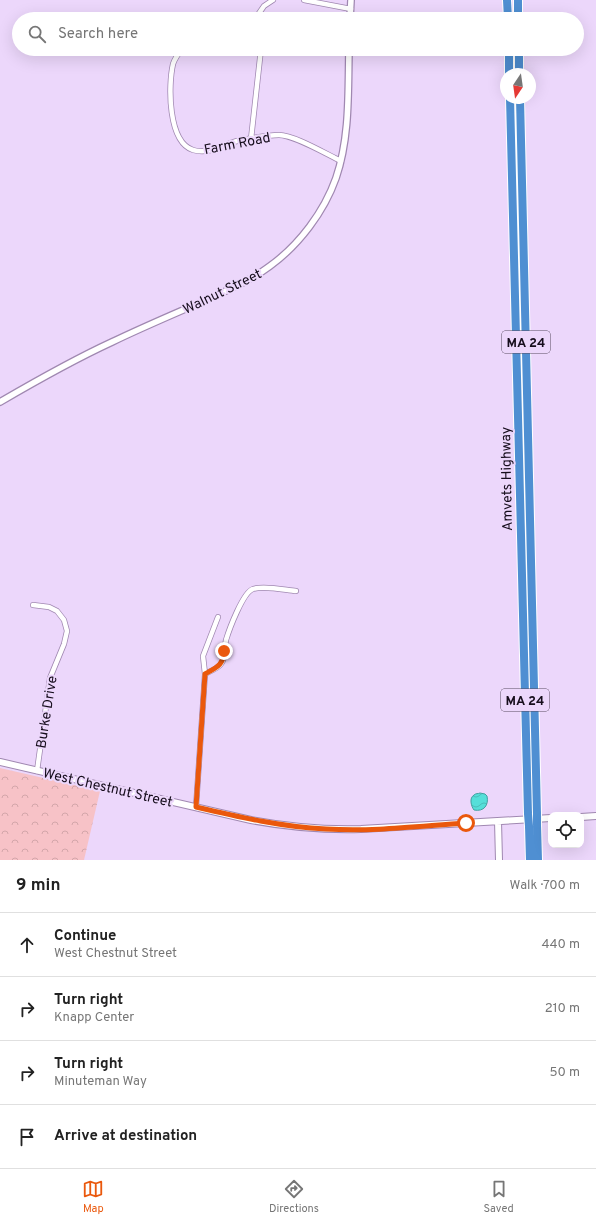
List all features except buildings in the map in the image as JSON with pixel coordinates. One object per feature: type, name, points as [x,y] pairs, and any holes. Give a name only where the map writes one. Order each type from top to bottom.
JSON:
[{"type":"highway","points":[[507,0],[508,12]]},
{"type":"highway","points":[[518,0],[518,12]]},
{"type":"highway","points":[[509,56],[509,68]]},
{"type":"highway","points":[[519,56],[519,68]]},
{"type":"highway","name":"Amvets Highway","points":[[510,104],[530,860]]},
{"type":"highway","name":"Amvets Highway","points":[[520,104],[538,860]]},
{"type":"main road","name":"West Chestnut Street","points":[[0,762],[196,807],[293,827],[325,829],[382,829],[548,818]]},
{"type":"main road","points":[[584,816],[596,816]]},
{"type":"main road","points":[[498,821],[499,860]]},
{"type":"street","points":[[260,12],[264,6],[273,0]]},
{"type":"street","points":[[304,0],[350,9],[352,0]]},
{"type":"street","name":"Farm Road","points":[[177,56],[173,63],[169,91],[177,136],[182,143],[192,150],[202,152],[216,150],[237,141],[280,135],[292,137],[341,161]]},
{"type":"street","points":[[251,139],[261,56]]},
{"type":"street","name":"Walnut Street","points":[[0,402],[71,362],[233,288],[271,266],[294,245],[314,220],[331,190],[341,161],[347,120],[349,56]]},
{"type":"street","points":[[205,674],[218,667],[222,662],[228,634],[242,601],[248,592],[253,588],[261,588],[296,592]]},
{"type":"street","name":"Burke Drive","points":[[33,605],[49,607],[57,611],[64,620],[67,631],[64,644],[50,678],[37,771]]},
{"type":"street","points":[[196,807],[205,674],[203,656],[218,617]]},
{"type":"green space","points":[[0,768],[100,791],[84,860],[0,860]]},
{"type":"water","points":[[480,793],[487,796],[486,805],[481,810],[474,810],[471,804],[471,798],[475,794]]},
{"type":"route","points":[[224,651],[224,658],[220,665],[205,674],[196,807],[258,821],[318,829],[375,829],[466,823]]}]
